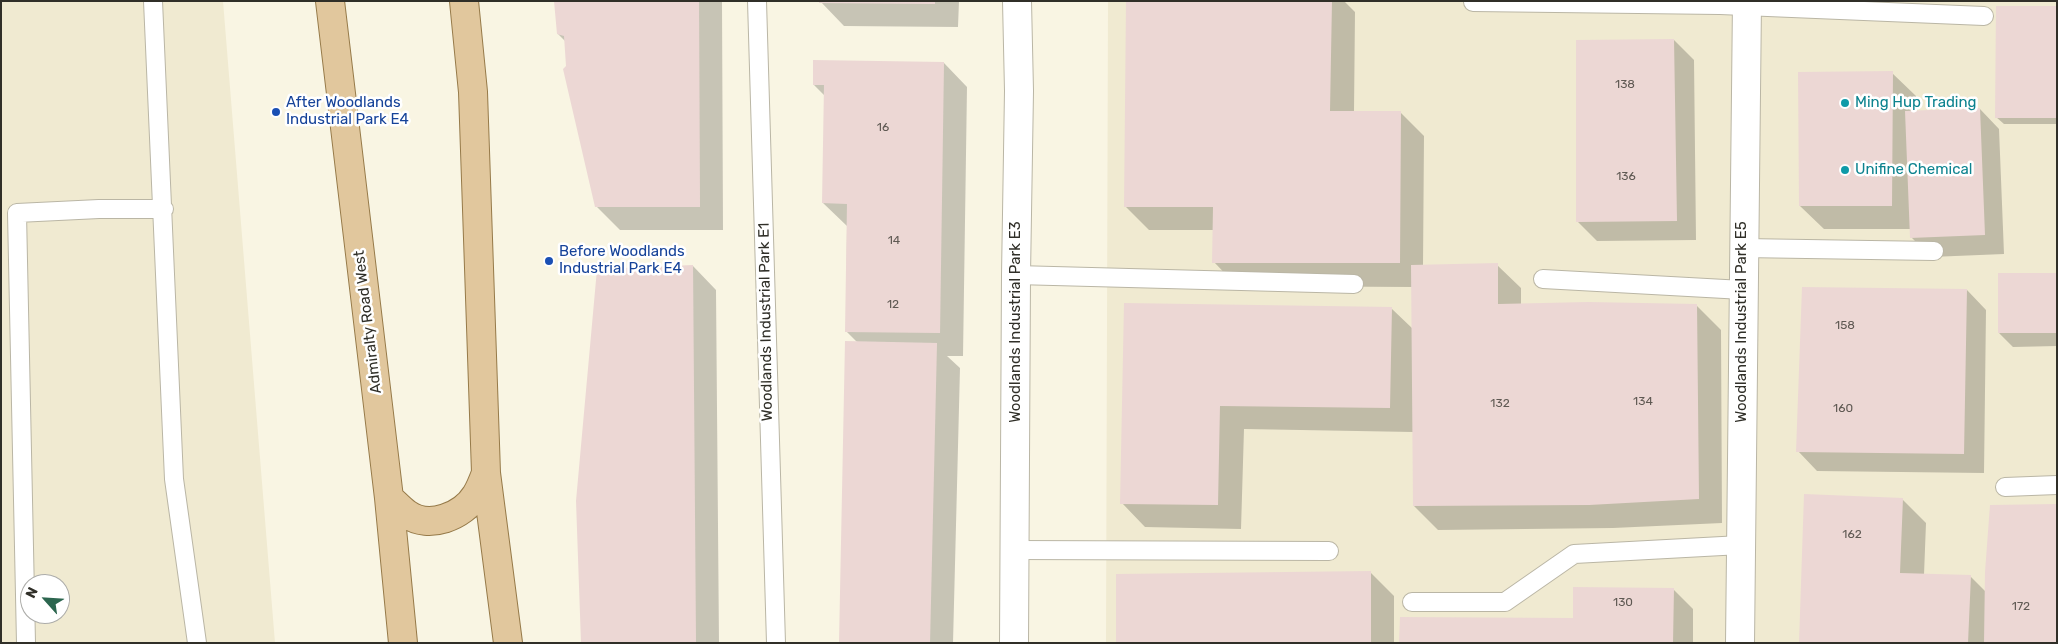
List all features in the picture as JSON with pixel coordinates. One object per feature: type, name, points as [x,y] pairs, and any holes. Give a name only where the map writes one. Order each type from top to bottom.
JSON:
[{"type":"main road","name":"Admiralty Road West","points":[[330,1],[389,498],[403,643]]},
{"type":"main road","points":[[464,1],[473,92],[486,474],[508,643]]},
{"type":"main road","points":[[389,498],[408,515],[428,521],[446,519],[466,507],[476,495],[486,474]]},
{"type":"street","name":"Woodlands Industrial Park E3","points":[[1014,643],[1019,91],[1017,1]]},
{"type":"street","name":"Woodlands Industrial Park E5","points":[[1740,643],[1747,4]]},
{"type":"lane","points":[[153,1],[164,209],[174,479],[197,643]]},
{"type":"lane","name":"Woodlands Industrial Park E1","points":[[757,1],[776,643]]},
{"type":"lane","points":[[1472,2],[1747,4],[1984,16]]},
{"type":"lane","points":[[26,643],[17,213],[99,209],[164,209]]},
{"type":"lane","points":[[1743,248],[1934,250]]},
{"type":"lane","points":[[1016,275],[1354,284]]},
{"type":"lane","points":[[1543,279],[1743,290]]},
{"type":"lane","points":[[2005,486],[2057,486]]},
{"type":"lane","points":[[1412,602],[1506,602],[1574,554],[1741,545]]},
{"type":"lane","points":[[1014,550],[1329,551]]},
{"type":"shaded area","points":[[1,1],[223,1],[275,643],[1,643]]},
{"type":"shaded area","points":[[1108,1],[2057,1],[2057,643],[1106,643]]},
{"type":"building","points":[[554,1],[699,1],[700,207],[595,207],[563,69],[566,66],[564,36],[557,34]]},
{"type":"building","points":[[819,1],[935,1],[935,4],[819,3]]},
{"type":"building","points":[[1126,1],[1332,1],[1330,111],[1401,111],[1400,263],[1212,263],[1213,207],[1124,207]]},
{"type":"building","points":[[1996,6],[2057,6],[2057,118],[1995,118]]},
{"type":"building","points":[[1674,39],[1677,221],[1576,222],[1576,40]]},
{"type":"building","points":[[813,60],[944,62],[940,333],[845,332],[847,204],[822,203],[824,85],[813,85]]},
{"type":"building","points":[[1893,71],[1892,206],[1799,206],[1798,72]]},
{"type":"building","points":[[1980,108],[1985,235],[1910,238],[1905,111]]},
{"type":"building","points":[[1498,263],[1498,304],[1588,302],[1697,304],[1699,499],[1589,505],[1413,506],[1411,265]]},
{"type":"building","points":[[693,265],[696,643],[581,643],[576,501],[597,269]]},
{"type":"building","points":[[1998,273],[2057,273],[2057,333],[1998,333]]},
{"type":"building","points":[[1802,287],[1967,289],[1964,454],[1796,452]]},
{"type":"building","points":[[1124,303],[1392,307],[1390,408],[1220,406],[1218,505],[1120,504]]},
{"type":"building","points":[[845,341],[937,343],[930,643],[839,643]]},
{"type":"building","points":[[1804,494],[1903,498],[1900,573],[1971,575],[1968,643],[1799,643]]},
{"type":"building","points":[[2057,504],[2057,643],[1984,643],[1985,572],[1990,505]]},
{"type":"building","points":[[1371,571],[1371,643],[1116,643],[1116,574]]},
{"type":"building","points":[[1573,587],[1674,588],[1673,643],[1399,643],[1400,617],[1573,618]]},
{"type":"place","name":"Ming Hup Trading","points":[[1845,103]]},
{"type":"place","name":"After Woodlands Industrial Park E4","points":[[276,112]]},
{"type":"place","name":"Unifine Chemical","points":[[1845,170]]},
{"type":"place","name":"Before Woodlands Industrial Park E4","points":[[549,261]]}]
